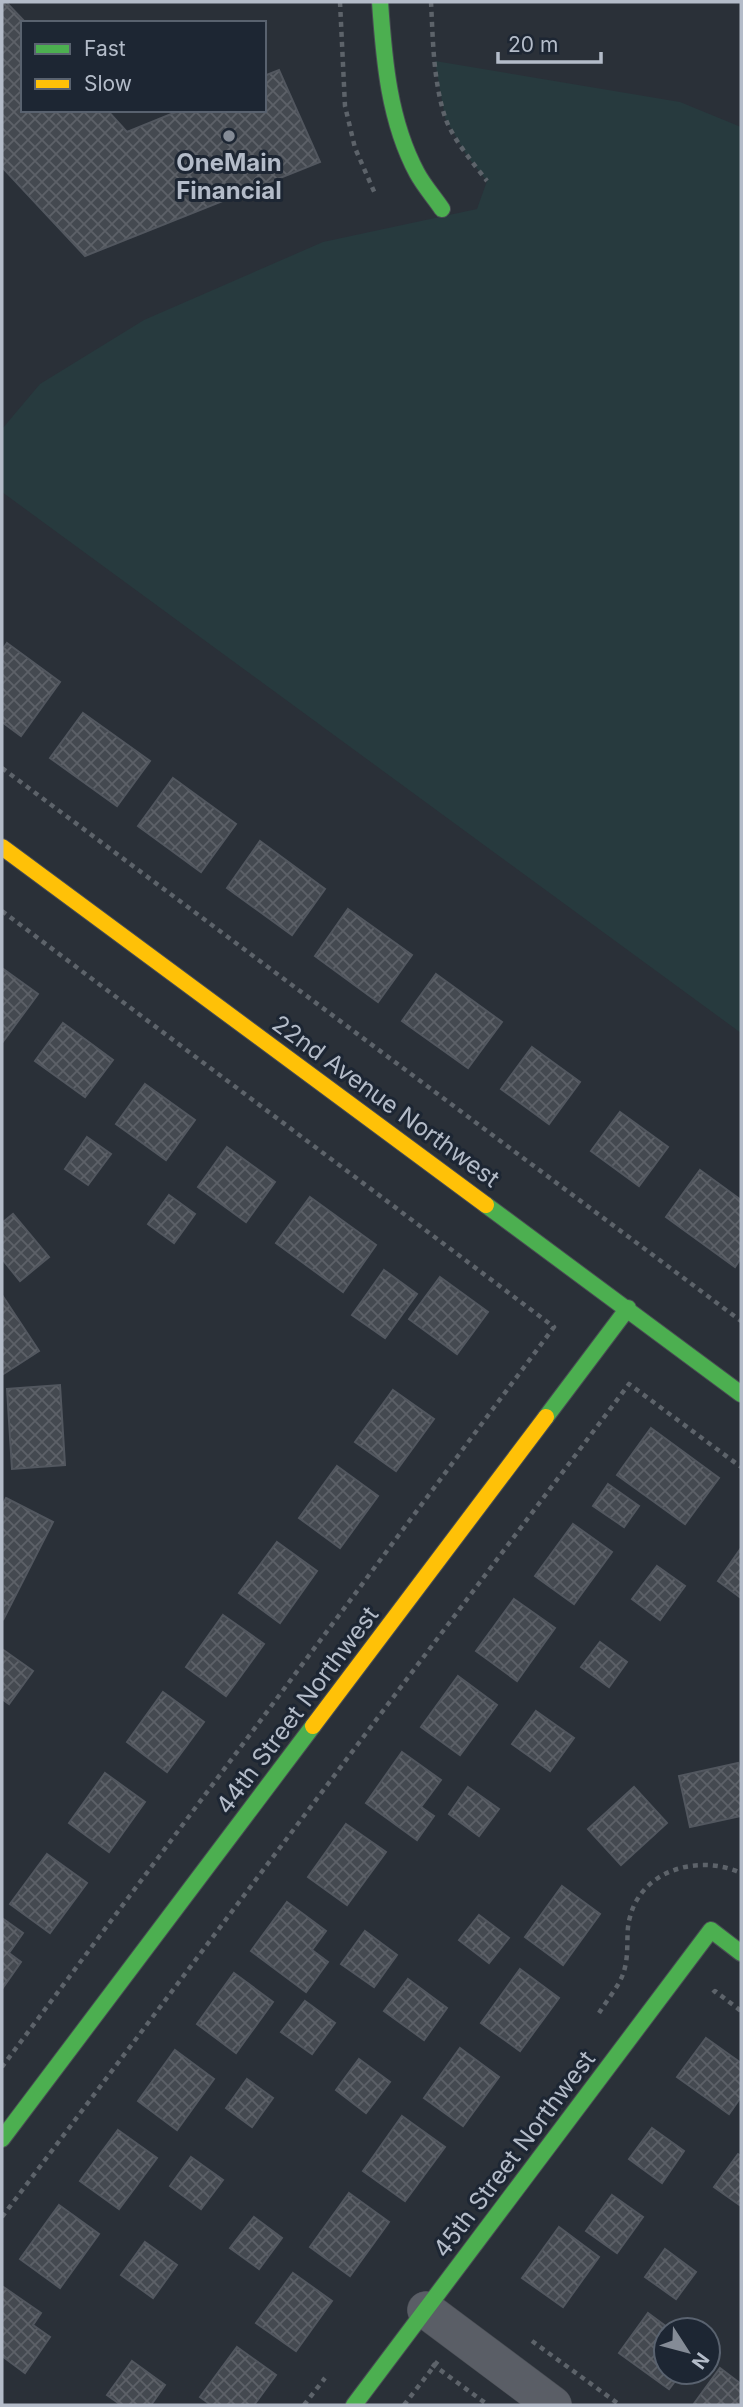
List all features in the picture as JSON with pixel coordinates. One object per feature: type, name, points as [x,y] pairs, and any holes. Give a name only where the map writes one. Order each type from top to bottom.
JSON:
[{"type":"street","points":[[380,2],[382,44],[398,128],[418,174],[442,209]]},
{"type":"street","name":"22nd Avenue Northwest","points":[[2,847],[741,1394]]},
{"type":"street","name":"44th Street Northwest","points":[[2,2139],[628,1308]]},
{"type":"street","name":"45th Street Northwest","points":[[355,2405],[711,1930],[741,1953]]},
{"type":"street","points":[[426,2311],[553,2405]]},
{"type":"path","points":[[340,2],[345,106],[355,148],[376,195]]},
{"type":"path","points":[[431,2],[435,61],[445,118],[467,156],[487,181]]},
{"type":"path","points":[[2,768],[741,1321]]},
{"type":"path","points":[[2,911],[554,1327],[2,2067]]},
{"type":"path","points":[[2,2217],[629,1384],[741,1466]]},
{"type":"path","points":[[591,2024],[624,1973],[629,1947],[629,1919],[637,1896],[655,1879],[680,1867],[711,1865],[741,1873]]},
{"type":"path","points":[[715,1991],[741,2011]]},
{"type":"path","points":[[531,2340],[620,2405]]},
{"type":"path","points":[[404,2405],[434,2366],[488,2405]]},
{"type":"green space","points":[[435,61],[680,102],[741,127],[741,1033],[2,492],[2,429],[40,384],[144,320],[323,242],[477,209],[487,181],[467,156],[445,118]]},
{"type":"building","points":[[2,2],[6,2],[24,21],[21,21],[21,112],[109,112],[127,132],[176,112],[266,112],[266,75],[279,70],[320,162],[85,256],[2,167]]},
{"type":"building","points":[[7,643],[60,682],[21,736],[2,722],[2,650]]},
{"type":"building","points":[[83,713],[150,761],[117,806],[50,758]]},
{"type":"building","points":[[173,778],[236,824],[201,872],[138,826]]},
{"type":"building","points":[[260,841],[325,889],[292,935],[227,888]]},
{"type":"building","points":[[348,909],[412,955],[378,1002],[315,956]]},
{"type":"building","points":[[2,968],[38,994],[2,1043]]},
{"type":"building","points":[[436,974],[502,1022],[468,1068],[402,1021]]},
{"type":"building","points":[[63,1023],[113,1060],[85,1097],[35,1061]]},
{"type":"building","points":[[532,1047],[580,1082],[549,1124],[501,1089]]},
{"type":"building","points":[[145,1084],[195,1120],[166,1160],[116,1124]]},
{"type":"building","points":[[620,1112],[668,1147],[639,1186],[591,1151]]},
{"type":"building","points":[[87,1137],[111,1154],[88,1185],[65,1169]]},
{"type":"building","points":[[227,1147],[275,1182],[246,1222],[198,1187]]},
{"type":"building","points":[[700,1170],[741,1200],[741,1258],[735,1267],[666,1217]]},
{"type":"building","points":[[169,1195],[195,1214],[174,1243],[148,1224]]},
{"type":"building","points":[[310,1197],[376,1245],[343,1292],[276,1243]]},
{"type":"building","points":[[13,1214],[49,1257],[20,1281],[2,1259],[2,1223]]},
{"type":"building","points":[[384,1270],[417,1294],[385,1338],[352,1315]]},
{"type":"building","points":[[440,1277],[488,1312],[457,1354],[409,1319]]},
{"type":"building","points":[[2,1295],[39,1351],[2,1375]]},
{"type":"building","points":[[60,1385],[65,1465],[12,1469],[7,1389]]},
{"type":"building","points":[[393,1390],[434,1419],[396,1471],[355,1442]]},
{"type":"building","points":[[651,1428],[719,1478],[685,1524],[617,1475]]},
{"type":"building","points":[[337,1466],[378,1496],[340,1548],[299,1518]]},
{"type":"building","points":[[608,1484],[639,1506],[624,1527],[593,1506]]},
{"type":"building","points":[[6,1498],[53,1522],[3,1620],[2,1506]]},
{"type":"building","points":[[573,1524],[612,1552],[574,1604],[535,1576]]},
{"type":"building","points":[[277,1542],[317,1571],[280,1623],[239,1593]]},
{"type":"building","points":[[741,1548],[741,1598],[718,1581]]},
{"type":"building","points":[[657,1566],[685,1586],[660,1620],[632,1599]]},
{"type":"building","points":[[514,1599],[555,1628],[517,1681],[476,1651]]},
{"type":"building","points":[[223,1615],[264,1644],[226,1696],[186,1667]]},
{"type":"building","points":[[600,1642],[627,1662],[609,1687],[581,1667]]},
{"type":"building","points":[[2,1649],[33,1671],[9,1704],[2,1699]]},
{"type":"building","points":[[458,1676],[497,1705],[460,1755],[421,1727]]},
{"type":"building","points":[[163,1692],[204,1722],[167,1772],[127,1742]]},
{"type":"building","points":[[536,1711],[574,1738],[550,1771],[512,1744]]},
{"type":"building","points":[[402,1752],[441,1780],[421,1807],[434,1816],[417,1840],[366,1803]]},
{"type":"building","points":[[738,1763],[741,1816],[690,1827],[679,1776]]},
{"type":"building","points":[[105,1773],[145,1802],[109,1852],[69,1823]]},
{"type":"building","points":[[468,1787],[499,1809],[479,1836],[449,1814]]},
{"type":"building","points":[[634,1787],[667,1823],[621,1865],[588,1829]]},
{"type":"building","points":[[346,1824],[386,1852],[347,1905],[308,1877]]},
{"type":"building","points":[[47,1854],[87,1883],[50,1933],[10,1904]]},
{"type":"building","points":[[562,1886],[600,1914],[563,1965],[525,1937]]},
{"type":"building","points":[[287,1902],[326,1931],[312,1950],[328,1962],[306,1992],[251,1951]]},
{"type":"building","points":[[479,1915],[509,1938],[489,1963],[459,1940]]},
{"type":"building","points":[[2,1918],[23,1933],[9,1953],[21,1962],[2,1989]]},
{"type":"building","points":[[365,1931],[397,1955],[374,1987],[341,1964]]},
{"type":"building","points":[[520,1969],[559,1998],[520,2051],[481,2023]]},
{"type":"building","points":[[234,1973],[273,2002],[236,2053],[197,2024]]},
{"type":"building","points":[[408,1979],[447,2008],[424,2040],[384,2011]]},
{"type":"building","points":[[305,2001],[335,2023],[312,2054],[281,2032]]},
{"type":"building","points":[[706,2038],[741,2063],[741,2097],[729,2114],[677,2077]]},
{"type":"building","points":[[460,2048],[499,2077],[463,2126],[424,2098]]},
{"type":"building","points":[[175,2050],[214,2079],[177,2130],[138,2101]]},
{"type":"building","points":[[359,2059],[390,2082],[366,2113],[336,2090]]},
{"type":"building","points":[[247,2079],[273,2098],[252,2127],[226,2108]]},
{"type":"building","points":[[402,2116],[445,2147],[405,2201],[363,2171]]},
{"type":"building","points":[[652,2128],[684,2151],[662,2183],[629,2159]]},
{"type":"building","points":[[118,2130],[157,2158],[119,2209],[80,2181]]},
{"type":"building","points":[[738,2154],[741,2156],[741,2206],[714,2187]]},
{"type":"building","points":[[191,2157],[223,2180],[201,2209],[170,2186]]},
{"type":"building","points":[[349,2193],[389,2222],[350,2276],[310,2247]]},
{"type":"building","points":[[612,2195],[643,2217],[617,2253],[586,2231]]},
{"type":"building","points":[[59,2205],[99,2234],[60,2288],[20,2259]]},
{"type":"building","points":[[254,2217],[282,2238],[259,2269],[230,2248]]},
{"type":"building","points":[[559,2227],[599,2257],[563,2307],[522,2278]]},
{"type":"building","points":[[145,2242],[177,2265],[153,2298],[121,2275]]},
{"type":"building","points":[[665,2249],[696,2272],[676,2299],[645,2277]]},
{"type":"building","points":[[293,2273],[332,2301],[296,2351],[256,2323]]},
{"type":"building","points":[[2,2286],[41,2313],[33,2325],[50,2337],[25,2373],[2,2356]]},
{"type":"building","points":[[648,2313],[652,2316],[652,2377],[619,2353]]},
{"type":"building","points":[[237,2347],[276,2375],[254,2405],[211,2405],[200,2397]]},
{"type":"building","points":[[132,2361],[165,2385],[151,2405],[121,2405],[107,2395]]},
{"type":"building","points":[[722,2370],[741,2384],[741,2405],[693,2405],[707,2386],[722,2386]]},
{"type":"traffic: fast","points":[[380,2],[386,68],[400,132],[417,173],[442,209]]},
{"type":"traffic: fast","points":[[486,1205],[741,1394]]},
{"type":"traffic: fast","points":[[546,1417],[628,1308]]},
{"type":"traffic: fast","points":[[2,2139],[313,1726]]},
{"type":"traffic: fast","points":[[354,2405],[711,1930],[741,1953]]},
{"type":"traffic: slow","points":[[2,847],[486,1205]]},
{"type":"traffic: slow","points":[[313,1726],[546,1417]]},
{"type":"place","name":"OneMain Financial","points":[[229,136]]}]
